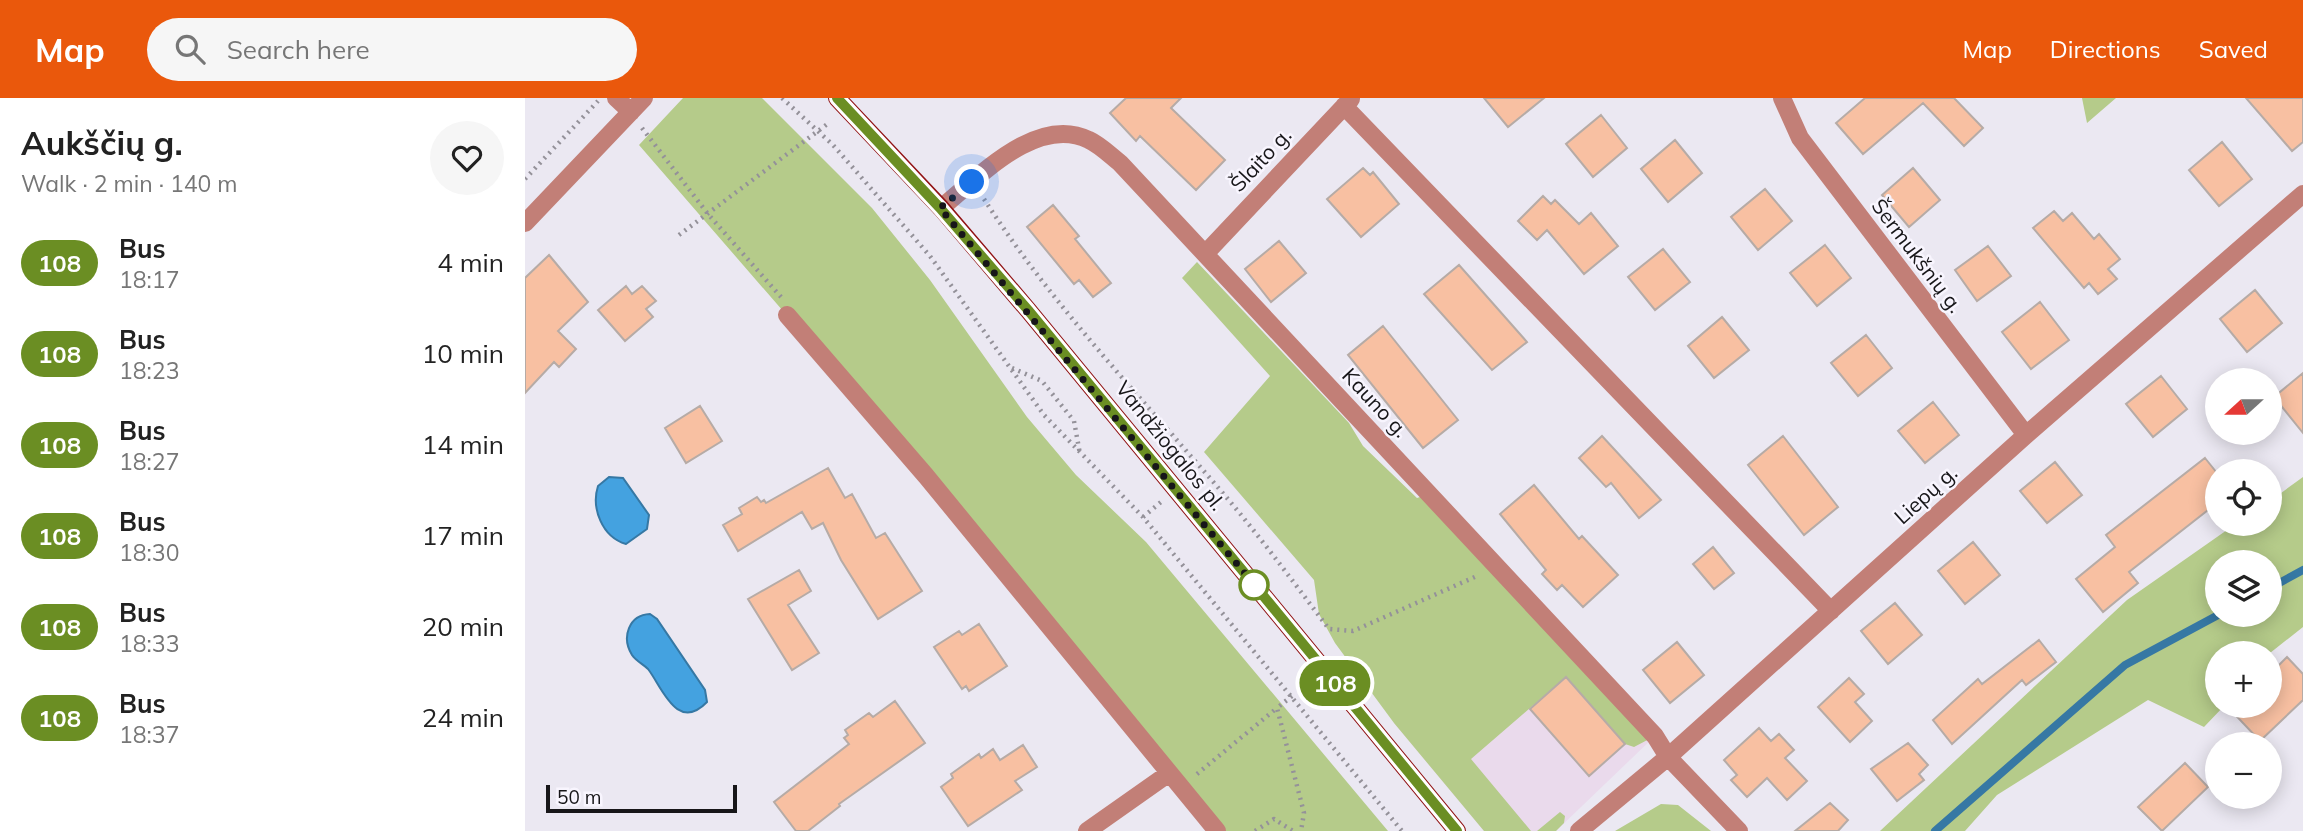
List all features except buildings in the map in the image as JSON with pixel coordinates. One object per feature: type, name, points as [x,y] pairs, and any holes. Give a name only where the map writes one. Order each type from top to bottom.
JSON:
[{"type":"main road","name":"Vandžiogalos pl.","points":[[842,103],[940,208],[1037,320],[1457,831]]},
{"type":"street","points":[[616,98],[631,113]]},
{"type":"street","points":[[525,223],[644,98]]},
{"type":"street","name":"Šermukšnių g.","points":[[1781,98],[1800,138],[2026,435]]},
{"type":"street","points":[[1348,102],[1831,611]]},
{"type":"street","name":"Šlaito g.","points":[[1205,254],[1348,102]]},
{"type":"street","name":"Kauno g.","points":[[940,208],[1032,140],[1058,132],[1091,140],[1120,163],[1655,736],[1668,757],[1739,831]]},
{"type":"street","name":"Liepų g.","points":[[1579,831],[1668,757],[2026,435],[2303,194]]},
{"type":"street","points":[[786,308],[1217,831]]},
{"type":"street","points":[[1087,831],[1174,780]]},
{"type":"path","points":[[525,179],[601,98]]},
{"type":"path","points":[[782,98],[819,132],[930,256],[1044,415],[1143,517],[1402,831]]},
{"type":"path","points":[[679,235],[819,132],[842,103]]},
{"type":"path","points":[[631,113],[708,214],[786,308]]},
{"type":"path","points":[[972,182],[1010,239],[1083,332],[1223,493],[1329,629],[1353,631],[1497,567]]},
{"type":"path","points":[[1011,367],[1042,381],[1074,421],[1080,454]]},
{"type":"path","points":[[1174,780],[1291,696]]},
{"type":"path","points":[[1277,708],[1304,813],[1301,831]]},
{"type":"path","points":[[1255,831],[1274,819],[1293,831]]},
{"type":"shaded area","points":[[1490,593],[1655,736],[1556,831],[1484,831],[1394,723],[1410,725]]},
{"type":"green space","points":[[683,98],[762,98],[872,208],[930,280],[1027,417],[1076,475],[1146,542],[1388,831],[1217,831],[926,476],[639,145]]},
{"type":"green space","points":[[2082,98],[2116,98],[2087,123]]},
{"type":"green space","points":[[1197,262],[1349,423],[1363,446],[1417,498],[1429,494],[1655,736],[1634,747],[1625,744],[1566,677],[1471,759],[1531,831],[1484,831],[1394,723],[1335,643],[1319,614],[1314,580],[1204,452],[1270,376],[1182,278]]},
{"type":"green space","points":[[2303,477],[2303,627],[2282,644],[2282,641],[2205,641],[2205,718],[2213,718],[2204,727],[2148,700],[1997,795],[1965,831],[1880,831],[2127,600],[2218,536],[2282,536],[2282,492]]},
{"type":"green space","points":[[1661,804],[1678,805],[1711,831],[1615,831]]},
{"type":"green space","points":[[1560,812],[1565,816],[1564,823],[1556,831],[1537,831]]},
{"type":"water","points":[[609,477],[623,478],[649,515],[647,529],[626,544],[611,535],[600,521],[597,512],[598,486]]},
{"type":"water","points":[[650,614],[657,619],[705,690],[707,702],[696,710],[687,712],[671,704],[648,669],[632,655],[627,641],[629,628],[637,618]]},
{"type":"waterway","points":[[2282,581],[2303,570]]},
{"type":"waterway","points":[[1935,831],[2125,665],[2205,622]]},
{"type":"bus line","name":"108","points":[[837,98],[940,208],[1028,310],[1457,831]]},
{"type":"route","points":[[972,182],[940,208],[1028,310],[1257,588],[1254,585]]}]
